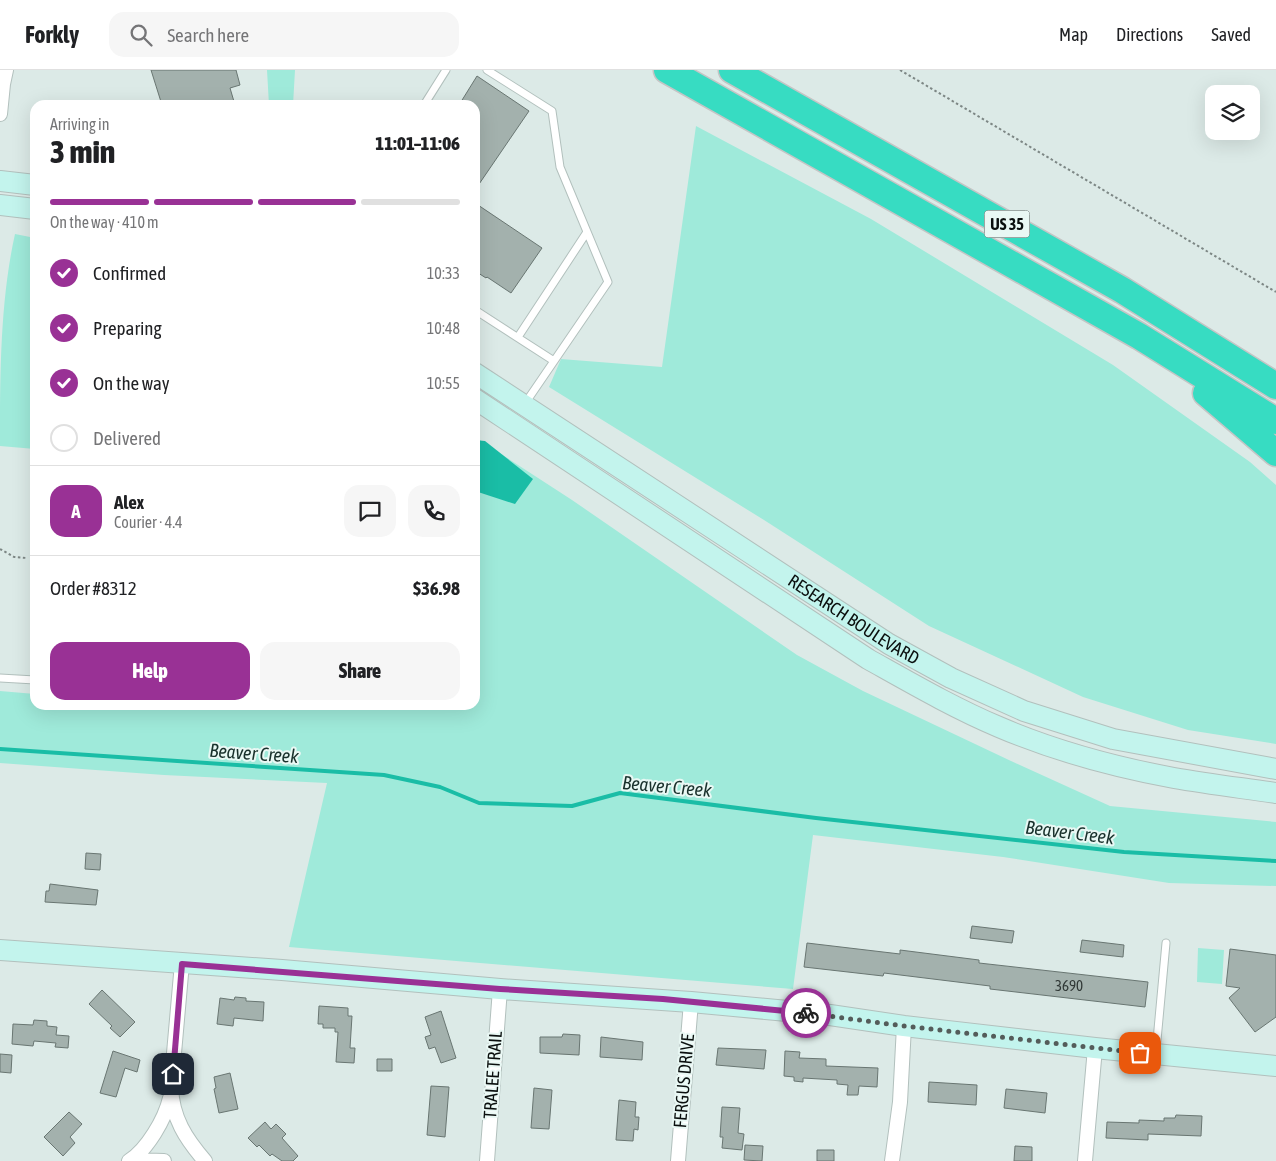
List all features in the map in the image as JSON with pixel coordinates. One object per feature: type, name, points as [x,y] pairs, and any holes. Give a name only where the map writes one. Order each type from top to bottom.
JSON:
[{"type":"highway","name":"US 35","points":[[667,70],[1139,336],[1276,421]]},
{"type":"highway","name":"US 35","points":[[732,70],[1122,290],[1276,386]]},
{"type":"highway","points":[[1139,336],[1276,452]]},
{"type":"main road","points":[[0,181],[30,184]]},
{"type":"main road","points":[[0,205],[30,208]]},
{"type":"main road","name":"RESEARCH BOULEVARD","points":[[480,378],[518,414],[868,658],[931,694],[999,727],[1051,746],[1174,778],[1276,793]]},
{"type":"main road","name":"RESEARCH BOULEVARD","points":[[480,401],[518,414],[889,644],[951,678],[1024,711],[1113,739],[1276,769]]},
{"type":"main road","points":[[0,950],[691,1002],[830,1016],[1095,1048],[1276,1066]]},
{"type":"street","points":[[0,114],[6,70]]},
{"type":"street","points":[[130,1160],[147,1142],[160,1123],[170,1100],[182,964]]},
{"type":"street","name":"TRALEE TRAIL","points":[[486,1161],[500,989]]},
{"type":"street","name":"FERGUS DRIVE","points":[[678,1161],[691,1002]]},
{"type":"street","points":[[892,1161],[900,1102],[904,1026]]},
{"type":"street","points":[[1085,1161],[1095,1048]]},
{"type":"street","points":[[171,1088],[178,1122],[188,1142],[205,1161]]},
{"type":"street","points":[[130,1160],[164,1161]]},
{"type":"lane","points":[[427,100],[446,70]]},
{"type":"lane","points":[[487,70],[552,111],[560,167],[608,282],[518,414]]},
{"type":"lane","points":[[518,337],[587,232]]},
{"type":"lane","points":[[480,313],[554,361]]},
{"type":"lane","points":[[0,678],[30,680]]},
{"type":"lane","points":[[1155,1054],[1166,943]]},
{"type":"path","points":[[900,70],[1276,292]]},
{"type":"path","points":[[0,549],[14,557],[27,558]]},
{"type":"shaded area","points":[[267,70],[295,70],[293,100],[269,100]]},
{"type":"shaded area","points":[[696,126],[871,219],[1113,365],[1250,462],[1276,485],[1276,744],[1188,730],[1083,697],[929,626],[764,520],[549,387],[561,359],[662,367]]},
{"type":"shaded area","points":[[15,234],[30,237],[30,449],[0,446],[1,366],[6,286]]},
{"type":"shaded area","points":[[480,440],[572,500],[797,655],[863,691],[1110,806],[1276,822],[1276,886],[1169,883],[1003,857],[813,835],[793,989],[289,947],[327,783],[164,775],[0,763],[0,691],[30,694],[30,710],[480,710]]},
{"type":"shaded area","points":[[480,440],[485,441],[533,479],[515,504],[480,493]]},
{"type":"shaded area","points":[[1198,948],[1224,950],[1222,984],[1197,982]]},
{"type":"building","points":[[151,70],[236,70],[240,85],[230,88],[234,100],[160,100]]},
{"type":"building","points":[[477,76],[529,111],[480,183],[480,100],[462,100]]},
{"type":"building","points":[[480,206],[542,248],[511,293],[480,274]]},
{"type":"building","points":[[86,853],[101,854],[100,870],[85,869]]},
{"type":"building","points":[[50,884],[98,890],[96,905],[45,902],[46,891],[49,891]]},
{"type":"building","points":[[972,926],[1014,931],[1012,943],[970,938]]},
{"type":"building","points":[[1082,940],[1124,945],[1123,957],[1080,952]]},
{"type":"building","points":[[807,943],[900,954],[900,950],[979,960],[979,963],[1148,982],[1145,1007],[990,989],[990,986],[884,973],[883,976],[804,967]]},
{"type":"building","points":[[1230,949],[1276,955],[1276,1017],[1255,1032],[1229,998],[1240,988],[1226,986]]},
{"type":"building","points":[[102,990],[135,1022],[120,1037],[110,1028],[112,1026],[89,1004]]},
{"type":"building","points":[[235,997],[246,998],[246,1001],[264,1002],[263,1021],[234,1018],[233,1026],[217,1024],[220,998],[234,1000]]},
{"type":"building","points":[[319,1006],[348,1008],[348,1016],[352,1016],[350,1048],[355,1048],[354,1063],[336,1062],[338,1032],[335,1032],[335,1028],[323,1028],[323,1024],[318,1024]]},
{"type":"building","points":[[441,1011],[456,1058],[441,1063],[435,1047],[429,1049],[425,1037],[431,1035],[425,1017]]},
{"type":"building","points":[[34,1020],[47,1021],[47,1026],[57,1027],[56,1035],[69,1036],[68,1048],[55,1047],[56,1043],[34,1041],[33,1046],[12,1044],[13,1024],[33,1025]]},
{"type":"building","points":[[563,1034],[580,1035],[579,1055],[540,1053],[540,1037],[562,1037]]},
{"type":"building","points":[[601,1037],[643,1042],[642,1060],[600,1057]]},
{"type":"building","points":[[718,1048],[766,1050],[764,1069],[716,1065]]},
{"type":"building","points":[[113,1051],[140,1060],[137,1072],[125,1068],[116,1097],[100,1093]]},
{"type":"building","points":[[785,1051],[800,1052],[799,1058],[826,1059],[826,1066],[878,1068],[877,1087],[859,1086],[858,1095],[847,1095],[848,1085],[837,1084],[837,1080],[803,1078],[803,1082],[794,1081],[794,1077],[784,1076]]},
{"type":"building","points":[[0,1054],[12,1055],[11,1073],[0,1072]]},
{"type":"building","points":[[377,1059],[392,1059],[392,1071],[377,1071]]},
{"type":"building","points":[[230,1073],[238,1109],[219,1113],[214,1089],[216,1088],[214,1077]]},
{"type":"building","points":[[929,1082],[977,1085],[976,1105],[928,1102]]},
{"type":"building","points":[[431,1086],[449,1087],[445,1137],[427,1135]]},
{"type":"building","points":[[534,1088],[552,1090],[549,1129],[531,1128]]},
{"type":"building","points":[[1006,1089],[1047,1093],[1045,1113],[1004,1108]]},
{"type":"building","points":[[619,1100],[636,1102],[635,1117],[639,1117],[638,1130],[634,1129],[633,1141],[616,1140]]},
{"type":"building","points":[[722,1107],[740,1108],[738,1133],[744,1134],[742,1150],[722,1148],[723,1137],[720,1137]]},
{"type":"building","points":[[69,1112],[82,1124],[70,1137],[75,1143],[63,1156],[44,1137]]},
{"type":"building","points":[[1176,1115],[1202,1116],[1201,1136],[1148,1134],[1148,1140],[1106,1138],[1107,1122],[1139,1123],[1139,1120],[1164,1121],[1164,1118],[1175,1118]]},
{"type":"building","points":[[265,1122],[271,1129],[276,1124],[286,1134],[282,1138],[298,1156],[293,1161],[282,1161],[272,1154],[270,1156],[259,1145],[257,1147],[248,1138]]},
{"type":"building","points":[[745,1145],[763,1146],[762,1161],[744,1160]]},
{"type":"building","points":[[1015,1146],[1032,1147],[1032,1161],[1014,1161]]},
{"type":"building","points":[[817,1150],[834,1150],[834,1161],[817,1161]]},
{"type":"waterway","name":"Beaver Creek","points":[[0,749],[384,775],[440,787],[479,803],[572,806],[620,793],[816,818],[1124,852],[1276,861]]},
{"type":"way so far","points":[[806,1013],[1140,1053]]},
{"type":"route","points":[[173,1074],[182,964],[336,974],[500,989],[663,999],[806,1013]]}]
